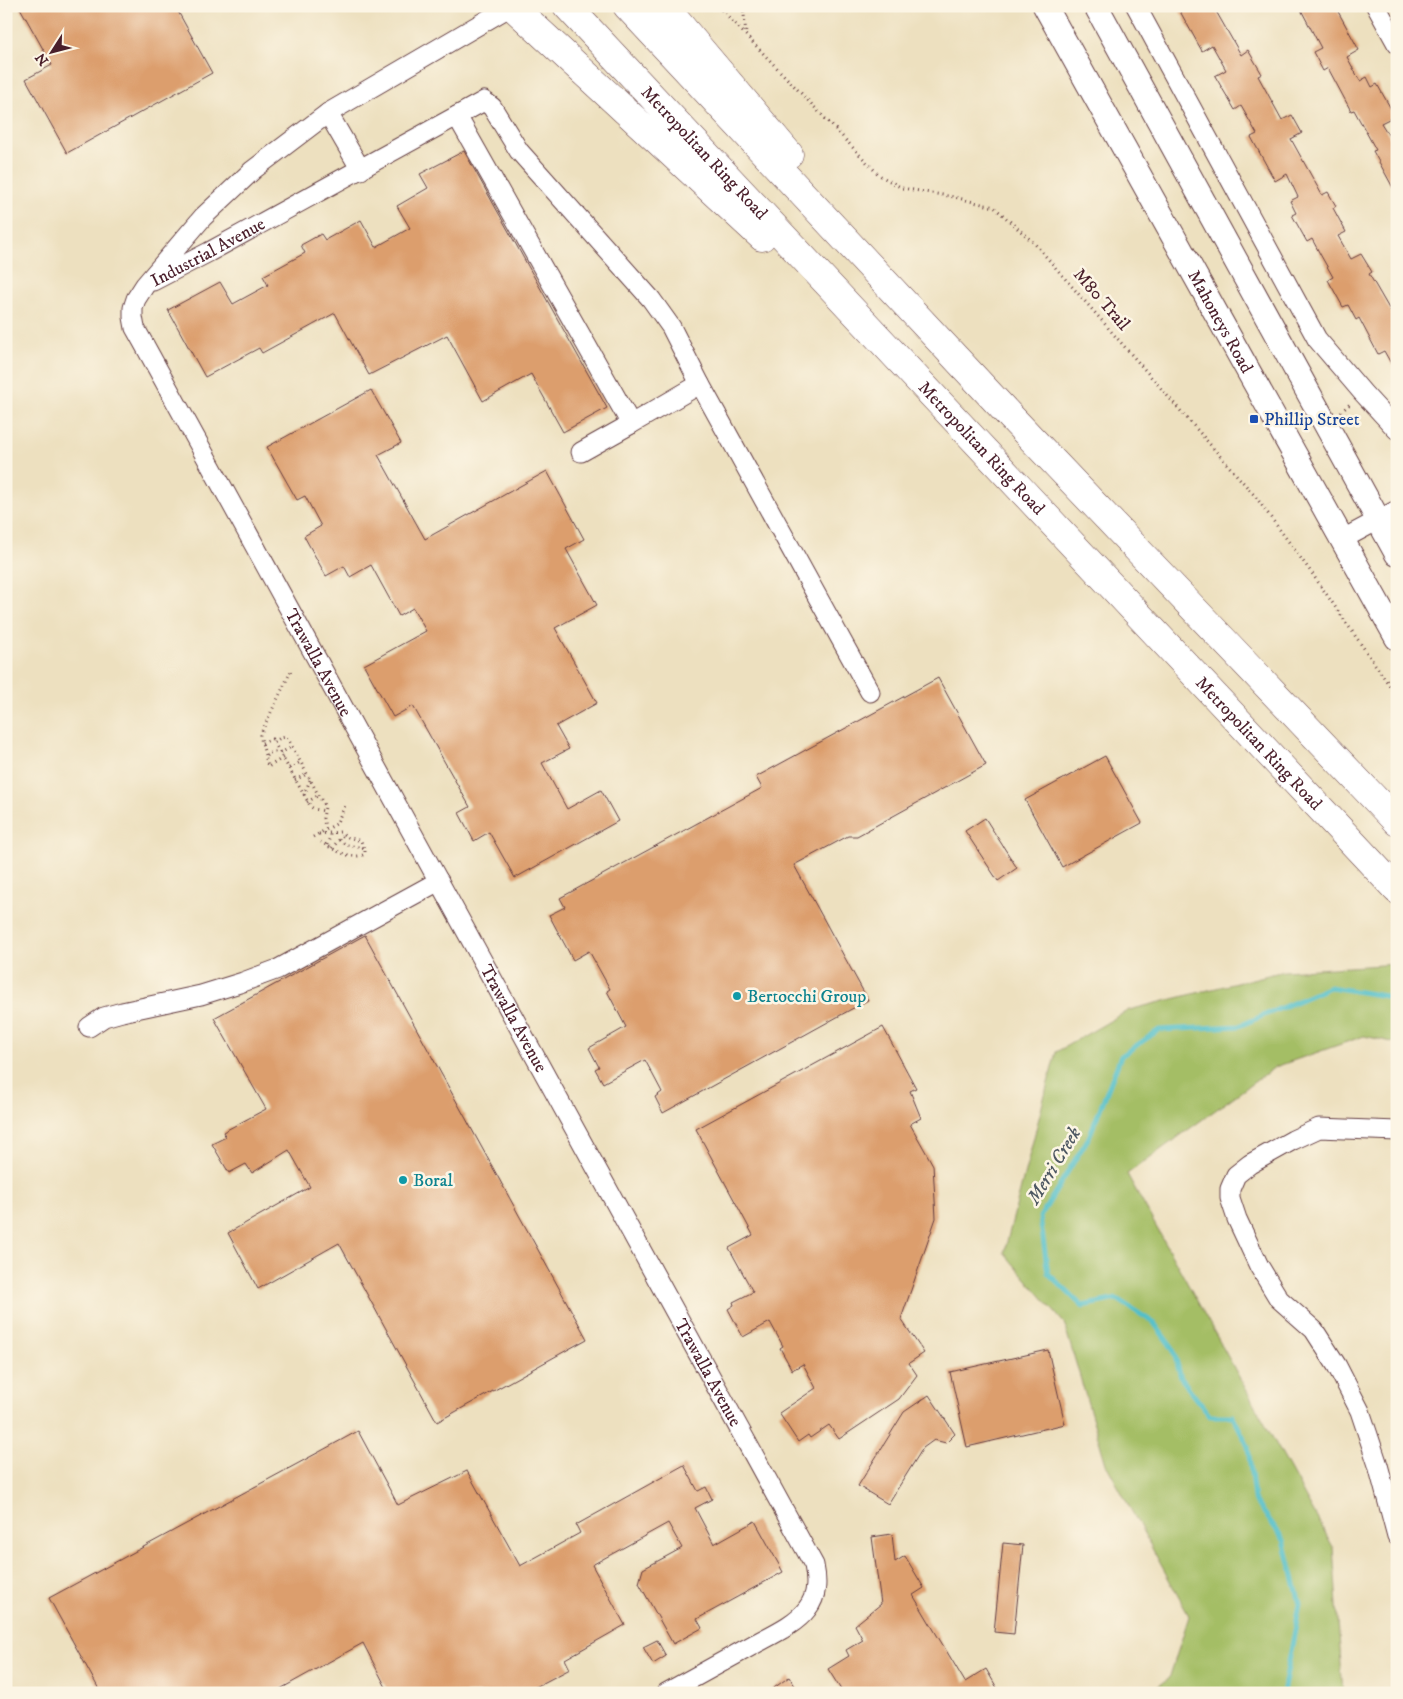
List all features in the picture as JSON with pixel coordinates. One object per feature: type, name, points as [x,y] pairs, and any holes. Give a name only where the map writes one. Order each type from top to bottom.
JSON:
[{"type":"highway","points":[[511,6],[942,405]]},
{"type":"highway","name":"Metropolitan Ring Road","points":[[567,6],[1397,890]]},
{"type":"highway","points":[[627,6],[1011,417],[1397,822]]},
{"type":"highway","points":[[664,6],[1011,417]]},
{"type":"main road","name":"Mahoneys Road","points":[[1045,6],[1397,638]]},
{"type":"main road","points":[[1096,6],[1387,515],[1397,554]]},
{"type":"street","name":"Industrial Avenue","points":[[145,284],[203,217],[253,170],[328,113],[511,6]]},
{"type":"street","points":[[1136,6],[1317,339],[1397,430]]},
{"type":"street","points":[[1376,6],[1397,44]]},
{"type":"street","name":"Industrial Avenue","points":[[145,284],[209,252],[361,170],[484,101],[492,107],[519,151],[651,299],[671,327],[700,384]]},
{"type":"street","points":[[328,113],[361,170]]},
{"type":"street","points":[[457,116],[631,424]]},
{"type":"street","name":"Trawalla Avenue","points":[[145,284],[133,308],[135,328],[334,694],[439,881],[814,1565],[817,1584],[815,1592],[812,1601],[801,1616],[781,1630],[666,1693]]},
{"type":"street","points":[[581,452],[700,384],[870,692]]},
{"type":"street","points":[[1341,540],[1387,515]]},
{"type":"street","points":[[89,1027],[104,1018],[122,1012],[200,995],[278,969],[439,881]]},
{"type":"street","points":[[1397,1130],[1319,1128],[1250,1164],[1236,1175],[1230,1188],[1230,1198],[1236,1219],[1259,1266],[1279,1299],[1314,1330],[1337,1366],[1360,1411],[1378,1466],[1397,1536]]},
{"type":"path","name":"M80 Trail","points":[[718,6],[879,175],[902,188],[954,197],[994,207],[1034,243],[1255,496],[1301,558],[1397,696]]},
{"type":"path","points":[[743,6],[746,34]]},
{"type":"path","points":[[283,758],[268,766],[260,735],[292,669]]},
{"type":"path","points":[[274,742],[280,738],[287,737],[325,807],[323,818],[330,837],[327,845]]},
{"type":"path","points":[[262,743],[272,739],[307,802],[314,810],[325,811]]},
{"type":"path","points":[[266,756],[270,753],[280,752],[292,747]]},
{"type":"path","points":[[289,768],[301,762]]},
{"type":"path","points":[[295,780],[307,774]]},
{"type":"path","points":[[304,796],[310,780]]},
{"type":"path","points":[[307,802],[318,795]]},
{"type":"path","points":[[313,837],[336,824],[345,806]]},
{"type":"path","points":[[321,842],[343,854],[361,856],[365,854],[360,841],[354,840],[340,832],[328,830]]},
{"type":"path","points":[[332,848],[343,834]]},
{"type":"path","points":[[339,840],[364,848]]},
{"type":"path","points":[[348,854],[350,845]]},
{"type":"green space","points":[[1397,964],[1397,1043],[1364,1036],[1275,1067],[1127,1174],[1333,1547],[1343,1693],[1148,1693],[1169,1679],[1189,1616],[1106,1464],[1064,1323],[1004,1253],[1056,1052],[1129,1010],[1284,971]]},
{"type":"building","points":[[19,6],[175,6],[212,73],[67,153],[26,79],[52,65]]},
{"type":"building","points":[[1177,6],[1213,6],[1241,55],[1248,50],[1262,74],[1258,76],[1282,120],[1292,115],[1302,133],[1291,139],[1322,195],[1328,192],[1336,206],[1333,208],[1346,232],[1338,236],[1351,259],[1361,254],[1372,272],[1369,274],[1391,312],[1397,309],[1397,374],[1384,351],[1378,354],[1359,318],[1356,320],[1348,305],[1343,307],[1328,280],[1333,277],[1312,239],[1307,242],[1292,215],[1296,213],[1290,201],[1298,197],[1287,174],[1275,181],[1251,137],[1257,134],[1241,106],[1235,110],[1215,76],[1226,70],[1212,45],[1202,51]]},
{"type":"building","points":[[1299,6],[1335,6],[1359,50],[1347,57],[1360,81],[1367,77],[1372,87],[1377,84],[1395,116],[1381,123],[1397,149],[1397,195],[1373,151],[1376,150],[1354,110],[1351,111],[1328,68],[1323,71],[1313,52],[1321,48]]},
{"type":"building","points":[[464,151],[607,408],[563,432],[531,374],[483,401],[447,335],[369,375],[335,313],[262,353],[259,348],[205,377],[168,310],[220,282],[233,304],[268,285],[263,276],[305,253],[301,245],[321,234],[325,240],[361,220],[376,247],[410,228],[397,206],[428,188],[420,174]]},
{"type":"building","points":[[371,390],[401,443],[378,455],[425,539],[547,471],[584,539],[566,549],[597,605],[555,628],[597,703],[556,726],[569,749],[542,763],[567,809],[601,790],[618,821],[515,878],[489,832],[474,841],[459,813],[470,807],[413,706],[393,717],[364,665],[426,631],[413,608],[399,616],[371,565],[350,577],[344,566],[326,576],[304,536],[321,526],[305,496],[297,500],[267,447]]},
{"type":"building","points":[[938,678],[986,765],[857,836],[848,836],[794,865],[868,1000],[663,1113],[655,1097],[662,1092],[645,1060],[603,1083],[595,1069],[599,1067],[589,1048],[626,1027],[607,991],[610,989],[589,951],[573,960],[549,915],[565,907],[560,898],[762,788],[756,777]]},
{"type":"building","points":[[1105,756],[1142,823],[1062,867],[1025,800]]},
{"type":"building","points":[[985,818],[1017,868],[998,881],[965,831]]},
{"type":"building","name":"Boral","points":[[365,935],[587,1339],[437,1422],[339,1243],[258,1289],[228,1233],[310,1187],[289,1150],[252,1173],[246,1164],[229,1173],[212,1144],[226,1137],[223,1132],[266,1109],[214,1018]]},
{"type":"building","points":[[883,1027],[916,1088],[910,1091],[921,1118],[910,1124],[933,1165],[936,1218],[901,1319],[924,1353],[909,1363],[917,1375],[899,1399],[839,1439],[829,1425],[810,1438],[808,1435],[798,1442],[779,1413],[816,1388],[803,1364],[792,1370],[780,1348],[783,1346],[770,1322],[743,1337],[728,1309],[734,1305],[733,1302],[753,1292],[729,1248],[753,1235],[696,1129]]},
{"type":"building","points":[[1048,1350],[1065,1424],[967,1447],[950,1372]]},
{"type":"building","points":[[929,1395],[955,1434],[946,1443],[934,1440],[923,1448],[888,1504],[858,1486],[904,1412]]},
{"type":"building","points":[[358,1431],[398,1505],[467,1471],[520,1566],[580,1533],[576,1525],[684,1465],[698,1491],[706,1487],[712,1499],[695,1508],[714,1544],[755,1521],[783,1572],[697,1619],[702,1628],[673,1644],[639,1583],[643,1569],[682,1548],[668,1523],[592,1565],[625,1625],[565,1659],[570,1669],[524,1693],[389,1693],[363,1643],[273,1693],[101,1693],[49,1598]]},
{"type":"building","points":[[892,1534],[895,1562],[905,1556],[924,1588],[913,1595],[965,1682],[986,1669],[1000,1693],[843,1693],[828,1669],[849,1656],[846,1650],[863,1640],[855,1625],[881,1604],[872,1537]]},
{"type":"building","points":[[1003,1543],[1023,1545],[1014,1634],[994,1632]]},
{"type":"building","points":[[657,1640],[666,1656],[653,1664],[643,1647]]},
{"type":"building","points":[[789,1677],[800,1693],[767,1693]]},
{"type":"waterway","name":"Merri Creek","points":[[1283,1693],[1300,1604],[1284,1540],[1254,1499],[1248,1446],[1233,1416],[1210,1416],[1181,1378],[1173,1349],[1154,1323],[1117,1299],[1082,1306],[1048,1273],[1040,1217],[1089,1137],[1121,1056],[1159,1030],[1239,1026],[1330,987],[1397,998]]},
{"type":"place","name":"Phillip Street","points":[[1254,419]]},
{"type":"place","name":"Bertocchi Group","points":[[737,996]]},
{"type":"place","name":"Boral","points":[[403,1180]]}]
